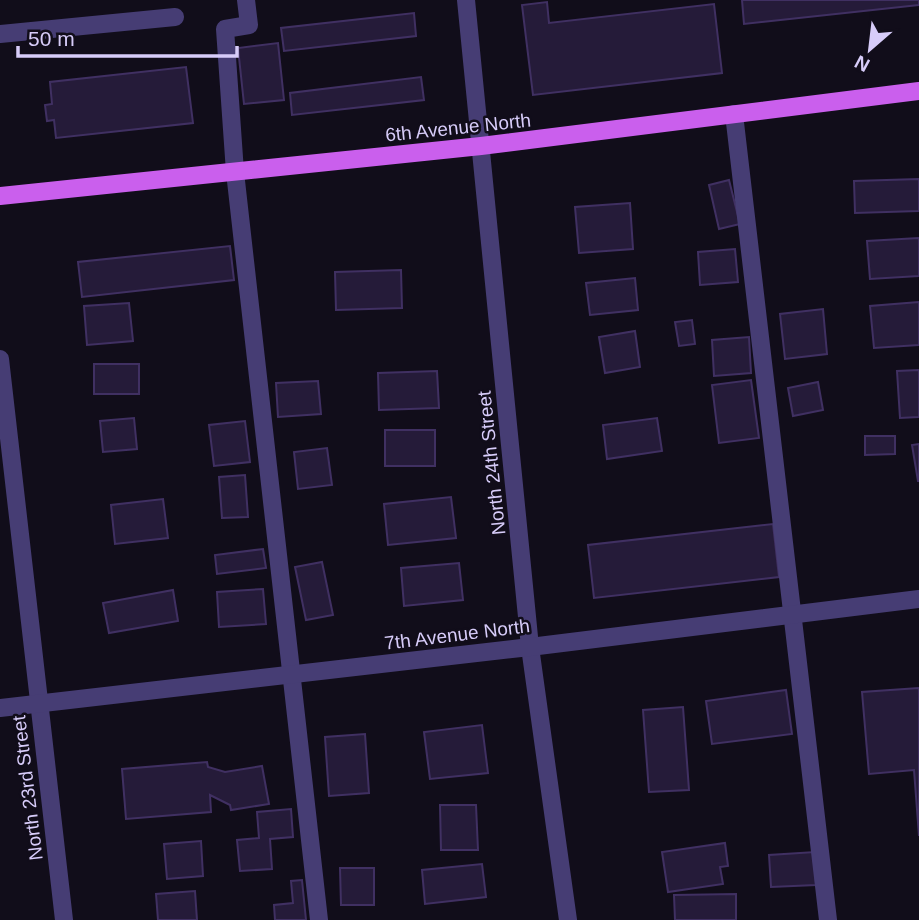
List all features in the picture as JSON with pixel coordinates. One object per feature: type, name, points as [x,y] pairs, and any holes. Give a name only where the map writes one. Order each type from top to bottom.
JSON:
[{"type":"main road","name":"6th Avenue North","points":[[0,196],[481,146],[919,91]]},
{"type":"street","points":[[246,0],[249,25],[225,29],[234,172],[319,920]]},
{"type":"street","name":"North 24th Street","points":[[466,0],[530,647],[568,920]]},
{"type":"street","points":[[0,34],[175,16]]},
{"type":"street","points":[[734,114],[828,920]]},
{"type":"street","name":"North 23rd Street","points":[[0,359],[64,920]]},
{"type":"street","name":"7th Avenue North","points":[[0,708],[919,599]]},
{"type":"building","points":[[742,0],[919,0],[919,5],[744,24]]},
{"type":"building","points":[[547,2],[549,23],[714,4],[722,73],[533,95],[522,5]]},
{"type":"building","points":[[414,13],[416,36],[284,51],[281,28]]},
{"type":"building","points":[[278,43],[284,100],[244,104],[238,48]]},
{"type":"building","points":[[186,67],[193,123],[56,138],[54,120],[47,121],[45,105],[52,104],[50,82]]},
{"type":"building","points":[[421,77],[424,100],[292,115],[290,93]]},
{"type":"building","points":[[919,179],[919,211],[855,213],[854,181]]},
{"type":"building","points":[[729,180],[740,224],[719,229],[709,185]]},
{"type":"building","points":[[630,203],[633,249],[579,253],[575,207]]},
{"type":"building","points":[[919,238],[919,276],[870,279],[867,241]]},
{"type":"building","points":[[230,246],[234,280],[82,297],[78,262]]},
{"type":"building","points":[[735,249],[738,282],[700,285],[698,252]]},
{"type":"building","points":[[401,270],[402,308],[336,310],[335,272]]},
{"type":"building","points":[[635,278],[638,310],[590,315],[586,283]]},
{"type":"building","points":[[919,302],[919,345],[874,348],[870,306]]},
{"type":"building","points":[[129,303],[133,341],[87,345],[84,306]]},
{"type":"building","points":[[823,309],[827,354],[785,359],[780,314]]},
{"type":"building","points":[[692,320],[695,344],[679,346],[675,322]]},
{"type":"building","points":[[635,331],[640,367],[605,373],[599,337]]},
{"type":"building","points":[[749,337],[751,373],[714,376],[712,340]]},
{"type":"building","points":[[94,364],[139,364],[139,394],[94,394]]},
{"type":"building","points":[[919,370],[919,417],[900,418],[897,371]]},
{"type":"building","points":[[437,371],[439,408],[379,410],[378,373]]},
{"type":"building","points":[[751,380],[759,438],[719,443],[712,385]]},
{"type":"building","points":[[318,381],[321,414],[278,417],[276,383]]},
{"type":"building","points":[[818,382],[823,410],[793,416],[788,388]]},
{"type":"building","points":[[134,418],[137,449],[103,452],[100,421]]},
{"type":"building","points":[[657,418],[662,451],[607,459],[603,425]]},
{"type":"building","points":[[245,421],[250,462],[214,466],[209,425]]},
{"type":"building","points":[[385,430],[435,430],[435,466],[385,466]]},
{"type":"building","points":[[865,436],[895,436],[895,454],[865,455]]},
{"type":"building","points":[[919,444],[919,481],[918,481],[912,445]]},
{"type":"building","points":[[327,448],[332,485],[298,489],[294,452]]},
{"type":"building","points":[[245,475],[248,517],[222,518],[219,477]]},
{"type":"building","points":[[451,497],[456,538],[388,545],[384,504]]},
{"type":"building","points":[[163,499],[168,538],[115,544],[111,505]]},
{"type":"building","points":[[773,524],[779,577],[594,598],[588,545]]},
{"type":"building","points":[[263,549],[266,568],[217,574],[215,555]]},
{"type":"building","points":[[322,562],[333,615],[306,620],[295,567]]},
{"type":"building","points":[[459,563],[463,600],[404,606],[401,568]]},
{"type":"building","points":[[263,589],[266,624],[219,627],[217,592]]},
{"type":"building","points":[[173,590],[178,621],[109,633],[103,603]]},
{"type":"building","points":[[919,688],[919,836],[914,770],[869,774],[862,692]]},
{"type":"building","points":[[786,690],[792,734],[712,744],[706,701]]},
{"type":"building","points":[[683,707],[689,790],[649,792],[643,710]]},
{"type":"building","points":[[482,725],[488,773],[430,779],[424,732]]},
{"type":"building","points":[[365,734],[369,793],[329,796],[325,737]]},
{"type":"building","points":[[207,762],[208,767],[225,772],[262,766],[269,804],[231,810],[230,805],[210,795],[211,812],[126,819],[122,769]]},
{"type":"building","points":[[440,805],[476,805],[478,850],[441,850]]},
{"type":"building","points":[[291,809],[293,837],[270,839],[272,869],[240,871],[237,840],[259,838],[257,812]]},
{"type":"building","points":[[201,841],[203,876],[167,879],[164,844]]},
{"type":"building","points":[[725,843],[728,866],[720,867],[723,884],[668,892],[662,852]]},
{"type":"building","points":[[815,852],[816,885],[771,887],[769,855]]},
{"type":"building","points":[[482,864],[486,897],[425,904],[422,870]]},
{"type":"building","points":[[340,868],[374,868],[374,905],[341,905]]},
{"type":"building","points":[[302,880],[306,920],[275,920],[274,905],[293,903],[291,881]]},
{"type":"building","points":[[195,891],[197,920],[158,920],[156,894]]},
{"type":"building","points":[[736,894],[736,920],[675,920],[674,895]]}]
